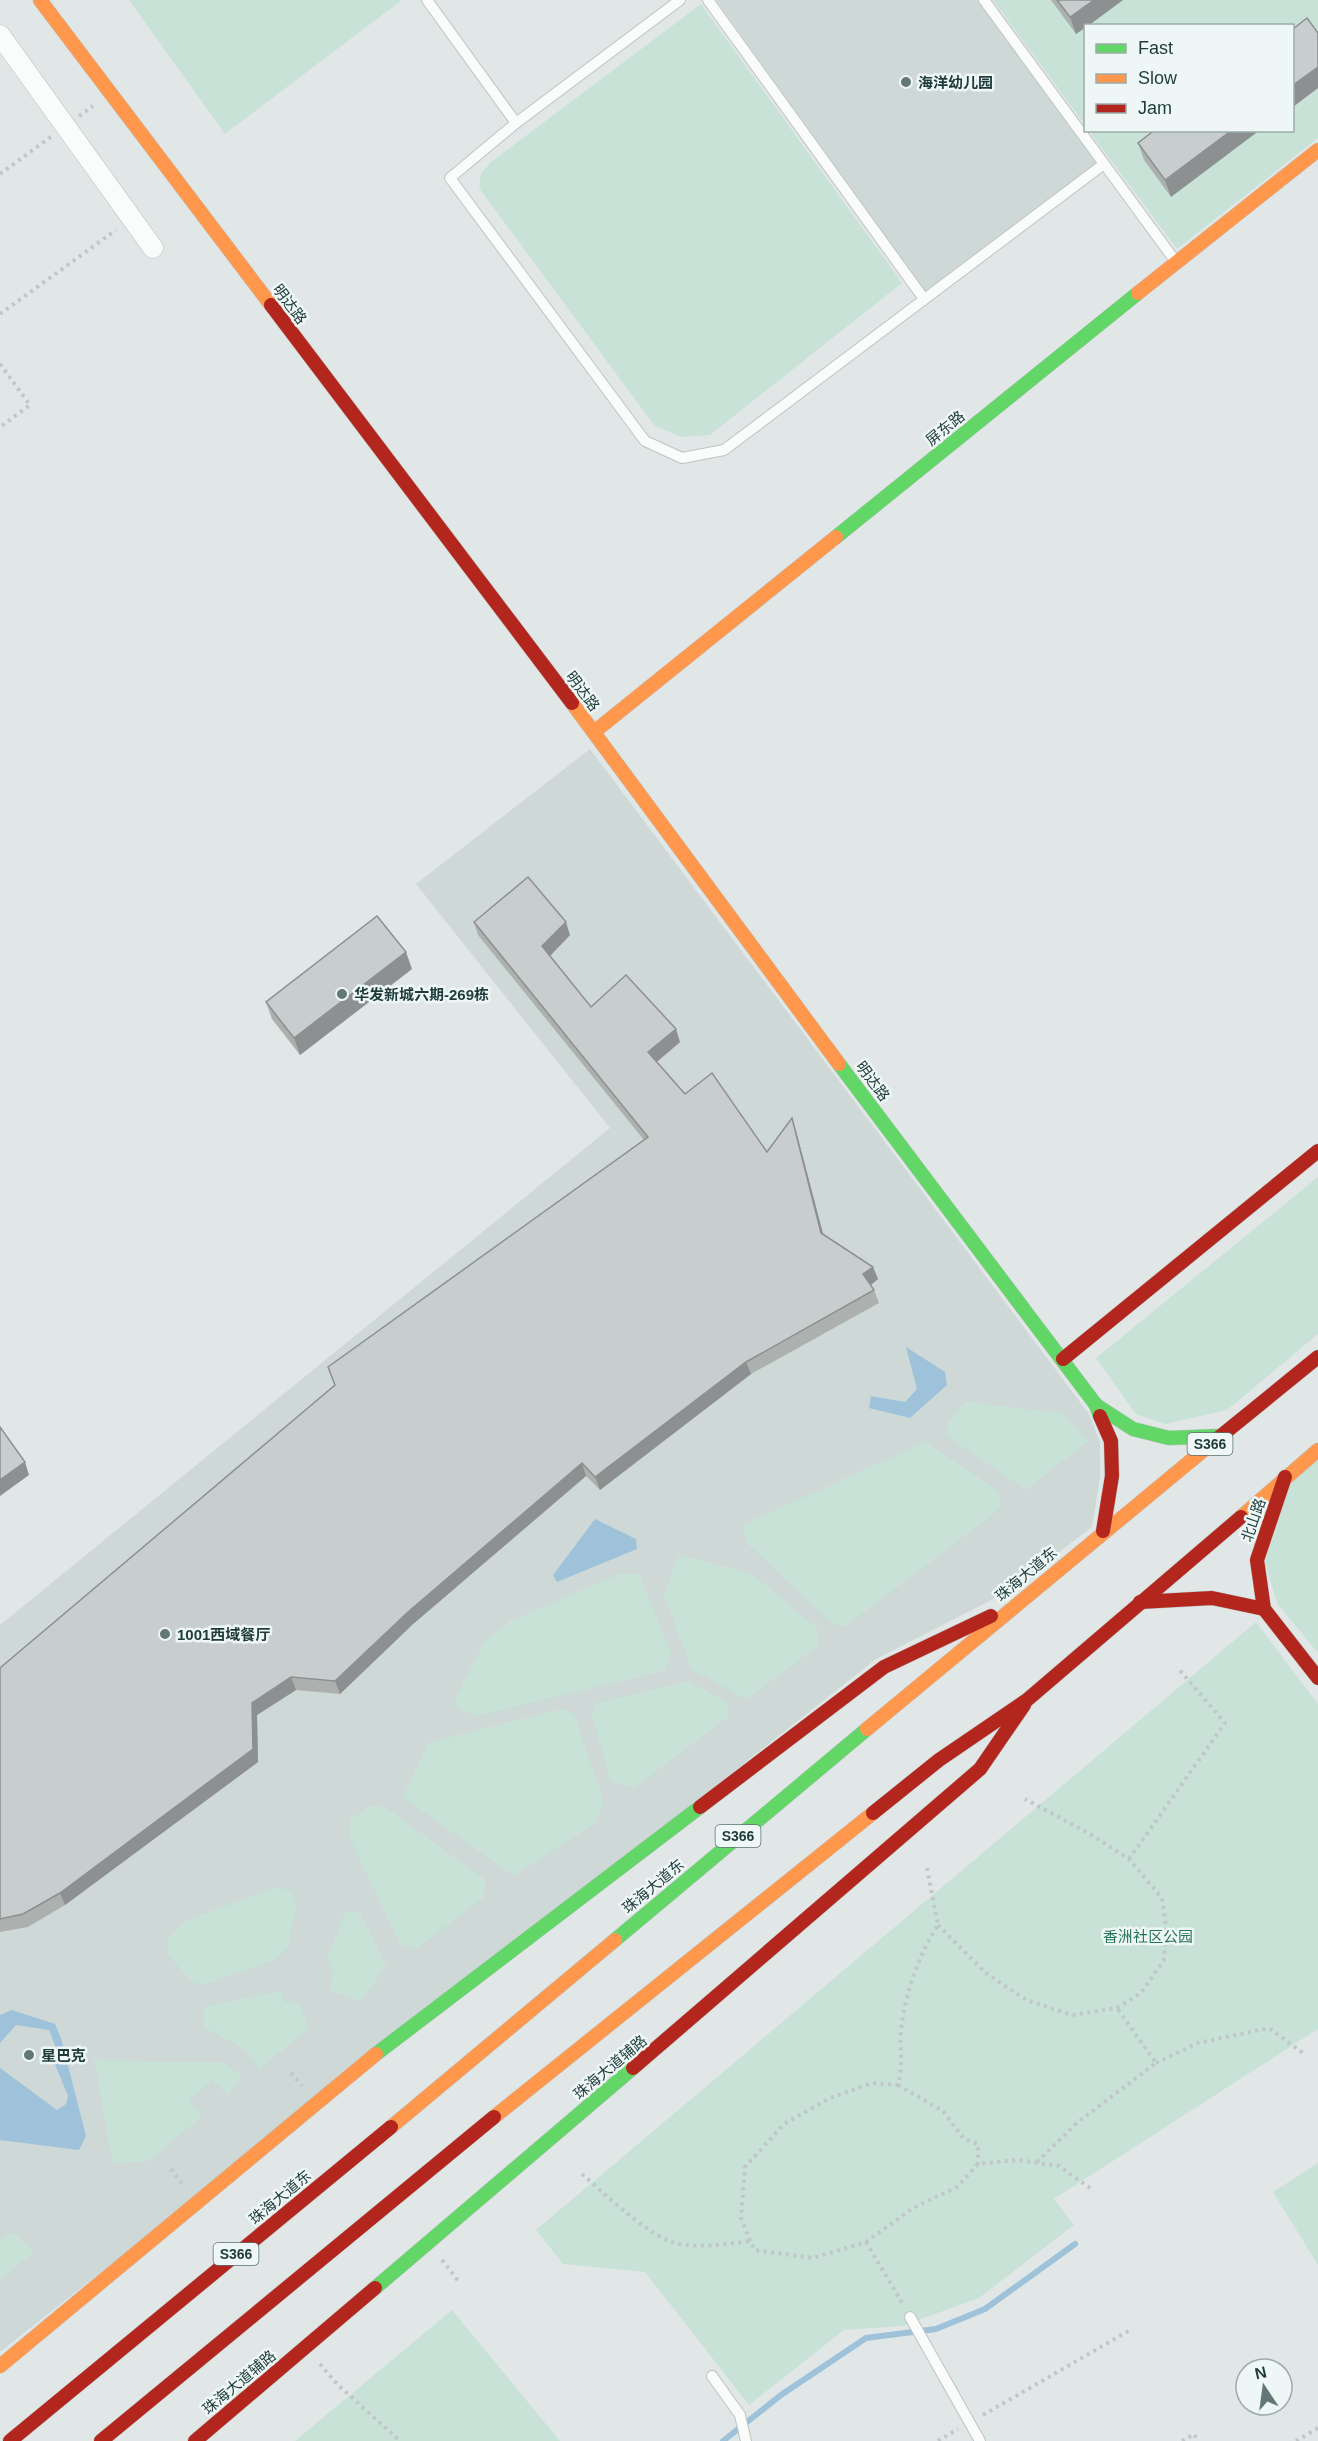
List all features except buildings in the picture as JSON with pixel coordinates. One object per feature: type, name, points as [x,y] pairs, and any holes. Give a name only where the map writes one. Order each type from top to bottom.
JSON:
[{"type":"main road","name":"明达路","points":[[40,0],[594,732],[748,943],[1063,1359],[1096,1406],[1111,1441],[1112,1476],[1103,1531]]},
{"type":"main road","name":"屏东路","points":[[594,732],[1318,150]]},
{"type":"main road","points":[[1063,1359],[1318,1151]]},
{"type":"main road","name":"珠海大道东","points":[[10,2441],[471,2060],[1103,1531],[1318,1357]]},
{"type":"main road","name":"明达路","points":[[1096,1406],[1133,1429],[1169,1438],[1220,1436]]},
{"type":"main road","points":[[101,2441],[504,2109],[939,1760],[1027,1701],[1318,1450]]},
{"type":"main road","name":"北山路","points":[[1285,1477],[1257,1560],[1264,1609],[1318,1678]]},
{"type":"main road","points":[[1140,1602],[1212,1598],[1264,1609]]},
{"type":"main road","points":[[0,2366],[385,2047],[884,1667],[1015,1605]]},
{"type":"main road","name":"珠海大道辅路","points":[[195,2441],[719,1995],[980,1769],[1027,1701]]},
{"type":"street","points":[[0,35],[153,248]]},
{"type":"lane","points":[[427,0],[516,123]]},
{"type":"lane","points":[[680,0],[516,123],[450,178],[645,441],[682,458],[724,450],[1104,164]]},
{"type":"lane","points":[[708,0],[924,299]]},
{"type":"lane","points":[[984,0],[1176,262]]},
{"type":"lane","points":[[912,2320],[980,2441]]},
{"type":"lane","points":[[712,2376],[741,2417],[745,2438]]},
{"type":"path","points":[[0,314],[132,218]]},
{"type":"path","points":[[0,364],[30,405],[0,428]]},
{"type":"path","points":[[1130,1859],[1225,1723],[1177,1667]]},
{"type":"path","points":[[927,1868],[938,1925],[986,1972],[1026,2000],[1072,2015],[1117,2008],[1141,1993],[1164,1960],[1166,1927],[1162,1898],[1130,1859],[1090,1834],[1025,1799]]},
{"type":"path","points":[[898,2085],[903,2068],[901,2031],[909,1990],[931,1935],[938,1925]]},
{"type":"path","points":[[1117,2008],[1156,2064]]},
{"type":"path","points":[[1036,2162],[1078,2122],[1156,2064],[1198,2043],[1250,2030],[1269,2028],[1303,2053]]},
{"type":"path","points":[[978,2164],[978,2144],[964,2139],[943,2111],[898,2085],[872,2083],[830,2098],[784,2124],[745,2167],[741,2218],[754,2250],[813,2258],[866,2242],[912,2208],[957,2187],[978,2164],[1018,2160],[1059,2166],[1094,2191]]},
{"type":"path","points":[[582,2174],[627,2213],[668,2241],[711,2246],[750,2241]]},
{"type":"path","points":[[866,2242],[912,2320]]},
{"type":"path","points":[[938,2441],[1130,2330]]},
{"type":"path","points":[[305,2348],[337,2384],[400,2441]]},
{"type":"path","points":[[1296,2441],[1318,2428]]},
{"type":"path","points":[[1182,2441],[1194,2434],[1198,2441]]},
{"type":"shaded area","name":"海洋幼儿园","points":[[716,0],[977,0],[1097,164],[925,291]]},
{"type":"shaded area","points":[[590,749],[1089,1414],[1100,1442],[1100,1477],[1092,1527],[1005,1593],[876,1659],[0,2352],[0,1625],[610,1128],[416,884]]},
{"type":"green space","points":[[129,0],[402,0],[225,134]]},
{"type":"green space","points":[[993,0],[1318,0],[1318,138],[1177,249],[1090,132],[1294,132],[1294,24],[1084,24],[1084,124]]},
{"type":"green space","points":[[701,4],[902,283],[710,435],[681,437],[654,425],[479,188],[481,173],[491,162]]},
{"type":"green space","points":[[1318,1177],[1318,1334],[1227,1410],[1165,1424],[1136,1414],[1096,1358]]},
{"type":"green space","points":[[965,1402],[1063,1413],[1088,1441],[1026,1490],[947,1436],[949,1421]]},
{"type":"green space","points":[[925,1442],[998,1491],[1001,1505],[995,1513],[845,1626],[833,1624],[746,1542],[743,1525]]},
{"type":"green space","points":[[1318,1458],[1318,1653],[1277,1603],[1265,1562],[1291,1481]]},
{"type":"green space","points":[[679,1555],[752,1574],[817,1628],[818,1646],[747,1699],[692,1670],[664,1596]]},
{"type":"green space","points":[[622,1573],[639,1575],[671,1652],[666,1670],[476,1716],[459,1709],[455,1698],[486,1640],[511,1621]]},
{"type":"green space","name":"香洲社区公园","points":[[1256,1622],[1318,1704],[1318,2029],[1054,2199],[1074,2225],[979,2298],[902,2326],[844,2330],[749,2405],[645,2272],[563,2264],[536,2230]]},
{"type":"green space","points":[[688,1681],[726,1702],[729,1716],[634,1788],[610,1780],[592,1714],[594,1704]]},
{"type":"green space","points":[[563,1709],[574,1714],[604,1802],[595,1823],[514,1876],[403,1797],[428,1743]]},
{"type":"green space","points":[[370,1806],[387,1808],[485,1880],[484,1897],[416,1949],[400,1944],[349,1836],[350,1820]]},
{"type":"green space","points":[[276,1887],[290,1891],[297,1903],[288,1947],[276,1959],[203,1985],[193,1982],[168,1955],[168,1939],[186,1921]]},
{"type":"green space","points":[[345,1912],[360,1912],[386,1966],[361,2001],[329,1990],[334,1974],[327,1960]]},
{"type":"green space","points":[[281,1991],[284,2002],[299,2004],[308,2028],[260,2069],[241,2047],[204,2027],[204,2007]]},
{"type":"green space","points":[[94,2060],[225,2063],[242,2077],[228,2095],[212,2080],[188,2101],[202,2116],[149,2161],[113,2164]]},
{"type":"green space","points":[[1318,2163],[1318,2265],[1273,2192]]},
{"type":"green space","points":[[13,2233],[34,2252],[0,2280],[0,2240]]},
{"type":"green space","points":[[452,2310],[560,2441],[295,2441]]},
{"type":"water","points":[[906,1347],[945,1372],[947,1385],[910,1418],[869,1408],[871,1396],[905,1402],[917,1389]]},
{"type":"water","points":[[595,1519],[636,1539],[637,1549],[557,1582],[553,1575]]},
{"type":"water","points":[[12,2010],[55,2024],[61,2038],[86,2136],[79,2150],[0,2140],[0,2068],[57,2110],[66,2104],[68,2096],[52,2057],[58,2053],[49,2030],[16,2025],[0,2043],[0,2015]]},
{"type":"waterway","points":[[723,2441],[781,2395],[866,2338],[936,2329],[985,2309],[1075,2244]]},
{"type":"traffic: fast","points":[[836,537],[1138,293]]},
{"type":"traffic: fast","points":[[839,1064],[1096,1405],[1100,1416]]},
{"type":"traffic: fast","points":[[1096,1405],[1133,1429],[1169,1438],[1220,1436]]},
{"type":"traffic: fast","points":[[615,1940],[867,1729]]},
{"type":"traffic: fast","points":[[376,2054],[700,1807]]},
{"type":"traffic: fast","points":[[375,2288],[633,2068]]},
{"type":"traffic: slow","points":[[40,0],[271,305]]},
{"type":"traffic: slow","points":[[1138,293],[1318,150]]},
{"type":"traffic: slow","points":[[594,732],[836,537]]},
{"type":"traffic: slow","points":[[572,703],[839,1064]]},
{"type":"traffic: slow","points":[[867,1729],[1211,1444]]},
{"type":"traffic: slow","points":[[1241,1517],[1318,1450]]},
{"type":"traffic: slow","points":[[494,2117],[873,1813]]},
{"type":"traffic: slow","points":[[391,2127],[615,1940]]},
{"type":"traffic: slow","points":[[0,2366],[376,2054]]},
{"type":"traffic: jam","points":[[271,305],[572,703]]},
{"type":"traffic: jam","points":[[1063,1359],[1318,1151]]},
{"type":"traffic: jam","points":[[1211,1444],[1318,1357]]},
{"type":"traffic: jam","points":[[1100,1416],[1111,1441],[1112,1476],[1103,1531]]},
{"type":"traffic: jam","points":[[1285,1477],[1257,1560],[1264,1609],[1318,1678]]},
{"type":"traffic: jam","points":[[873,1813],[939,1760],[1027,1700],[1241,1517]]},
{"type":"traffic: jam","points":[[1140,1602],[1212,1598],[1264,1609]]},
{"type":"traffic: jam","points":[[700,1807],[884,1667],[991,1616]]},
{"type":"traffic: jam","points":[[633,2068],[980,1769],[1024,1705]]},
{"type":"traffic: jam","points":[[101,2441],[494,2117]]},
{"type":"traffic: jam","points":[[10,2441],[391,2127]]},
{"type":"traffic: jam","points":[[195,2441],[375,2288]]},
{"type":"place","name":"海洋幼儿园","points":[[906,82]]},
{"type":"place","name":"华发新城六期-269栋","points":[[342,994]]},
{"type":"place","name":"1001西域餐厅","points":[[165,1634]]},
{"type":"place","name":"星巴克","points":[[29,2055]]}]
